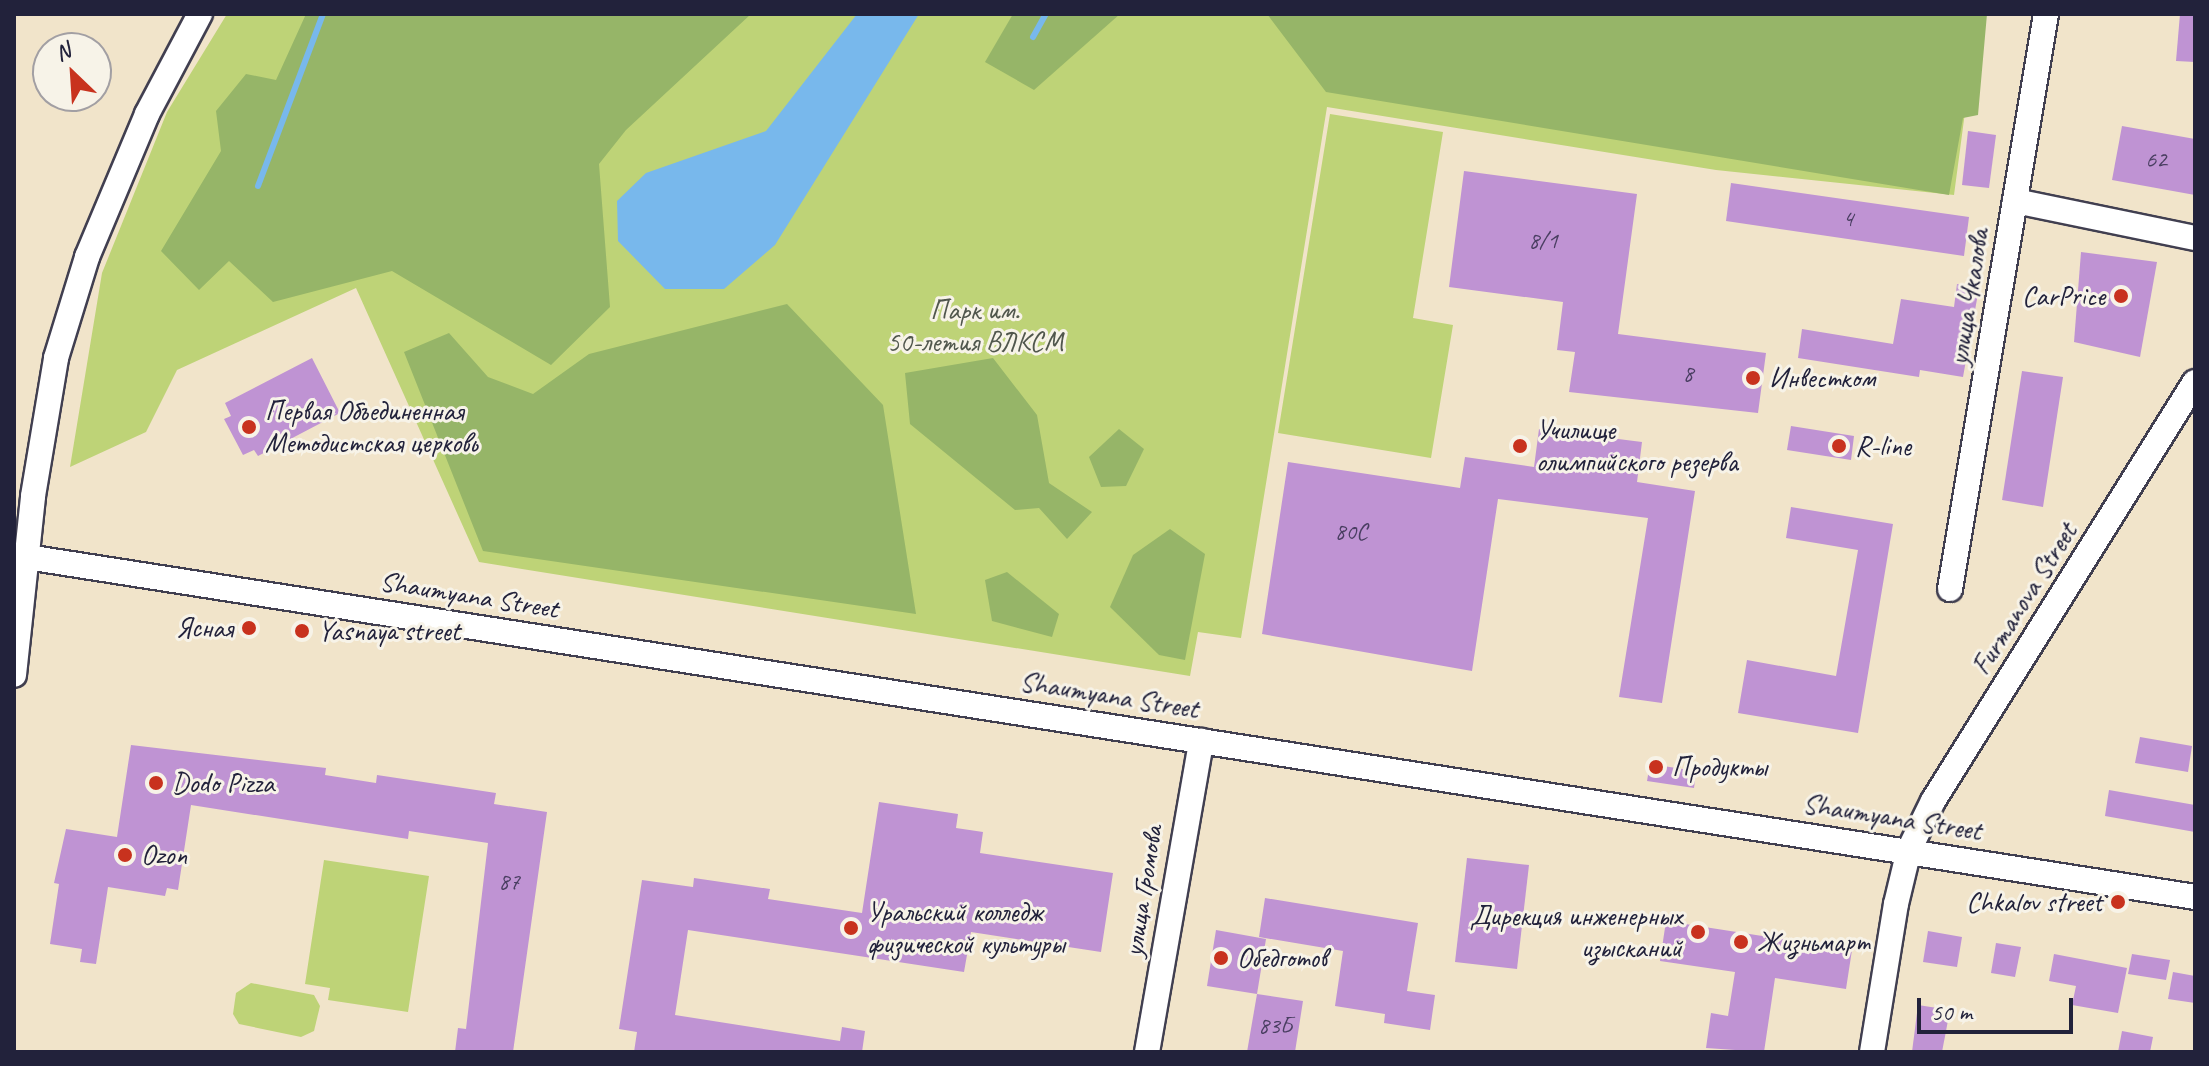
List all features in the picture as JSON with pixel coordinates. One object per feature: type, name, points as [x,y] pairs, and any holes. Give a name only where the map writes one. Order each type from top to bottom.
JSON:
[{"type":"street","points":[[14,675],[21,556],[56,358],[87,257],[147,114],[200,14]]},
{"type":"street","name":"улица Чкалова","points":[[1950,589],[2046,14]]},
{"type":"street","points":[[2015,201],[2195,238]]},
{"type":"street","name":"Furmanova Street","points":[[1909,850],[1933,801],[2195,382]]},
{"type":"street","name":"Shaumyana Street","points":[[21,556],[2195,897]]},
{"type":"street","name":"улица Громова","points":[[1147,1052],[1201,741]]},
{"type":"street","points":[[1872,1052],[1909,850]]},
{"type":"green space","name":"Парк им. 50-летия ВЛКСМ","points":[[227,14],[1978,14],[1954,195],[1716,170],[1327,107],[1241,638],[1198,632],[1190,676],[479,562],[356,288],[177,370],[146,432],[70,467],[102,273],[167,112]]},
{"type":"green space","points":[[306,14],[751,14],[626,130],[599,164],[610,307],[551,365],[392,271],[273,302],[229,261],[199,290],[161,251],[221,151],[216,111],[246,74],[276,80]]},
{"type":"green space","points":[[1013,14],[1120,14],[1034,90],[985,62]]},
{"type":"green space","points":[[1267,14],[1987,14],[1978,115],[1963,118],[1949,195],[1326,92]]},
{"type":"green space","points":[[1330,114],[1443,132],[1413,318],[1453,325],[1431,458],[1278,433]]},
{"type":"green space","points":[[787,304],[883,405],[916,614],[483,551],[404,352],[449,333],[488,377],[533,394],[589,354]]},
{"type":"green space","points":[[993,358],[1037,415],[1049,483],[1092,512],[1067,539],[1039,508],[1015,510],[910,424],[905,373]]},
{"type":"green space","points":[[1119,429],[1144,449],[1126,486],[1101,487],[1089,457]]},
{"type":"green space","points":[[1170,529],[1205,554],[1185,660],[1159,655],[1110,607],[1133,555]]},
{"type":"green space","points":[[1007,572],[1059,614],[1052,637],[992,621],[985,580]]},
{"type":"green space","points":[[324,860],[429,876],[408,1012],[328,1000],[330,988],[305,984]]},
{"type":"green space","points":[[251,983],[314,995],[320,1006],[314,1031],[301,1037],[239,1024],[233,1014],[236,993]]},
{"type":"water","points":[[857,14],[919,14],[775,245],[724,289],[665,289],[618,241],[617,201],[646,173],[766,131]]},
{"type":"building","points":[[2180,14],[2195,14],[2195,62],[2176,61]]},
{"type":"building","points":[[2122,126],[2195,139],[2195,195],[2112,180]]},
{"type":"building","points":[[1968,131],[1996,135],[1989,188],[1962,185]]},
{"type":"building","points":[[1464,171],[1637,194],[1618,334],[1766,353],[1758,413],[1569,392],[1575,352],[1557,350],[1563,302],[1449,287]]},
{"type":"building","points":[[1731,183],[1969,217],[1964,256],[1726,221]]},
{"type":"building","points":[[2081,252],[2157,262],[2140,357],[2074,342]]},
{"type":"building","points":[[1957,284],[1979,288],[1963,377],[1920,370],[1919,377],[1798,358],[1802,329],[1893,344],[1901,299],[1954,307]]},
{"type":"building","points":[[312,358],[340,413],[258,456],[254,450],[243,455],[224,419],[231,416],[225,403]]},
{"type":"building","points":[[2022,371],[2063,377],[2043,507],[2002,500]]},
{"type":"building","points":[[1791,426],[1854,436],[1851,460],[1787,450]]},
{"type":"building","points":[[1539,429],[1642,442],[1637,482],[1695,491],[1662,703],[1619,697],[1648,518],[1498,499],[1472,671],[1262,634],[1288,462],[1460,488],[1465,457],[1534,467]]},
{"type":"building","points":[[1791,507],[1893,524],[1858,733],[1738,713],[1747,660],[1836,676],[1858,550],[1786,538]]},
{"type":"building","points":[[2140,737],[2192,746],[2188,772],[2135,763]]},
{"type":"building","points":[[131,745],[326,768],[325,775],[376,783],[377,775],[496,793],[494,804],[547,812],[513,1052],[455,1052],[458,1028],[466,1029],[488,843],[409,831],[408,839],[191,805],[178,890],[167,888],[165,896],[108,887],[96,964],[80,962],[82,949],[50,944],[59,884],[54,883],[66,829],[117,837]]},
{"type":"building","points":[[1650,764],[1696,771],[1694,788],[1647,781]]},
{"type":"building","points":[[2109,790],[2195,805],[2195,832],[2105,816]]},
{"type":"building","points":[[879,802],[958,814],[956,828],[983,832],[980,853],[1113,873],[1101,952],[971,932],[964,972],[688,930],[675,1015],[840,1041],[842,1027],[865,1031],[862,1052],[634,1052],[637,1032],[619,1029],[642,880],[693,887],[694,878],[770,889],[768,899],[862,913]]},
{"type":"building","points":[[1467,858],[1529,865],[1517,969],[1455,962]]},
{"type":"building","points":[[1265,898],[1418,923],[1407,991],[1435,995],[1430,1030],[1384,1023],[1385,1014],[1335,1006],[1343,951],[1259,937]]},
{"type":"building","points":[[1666,921],[1852,950],[1846,989],[1775,978],[1764,1052],[1706,1048],[1711,1013],[1728,1016],[1735,972],[1660,961]]},
{"type":"building","points":[[1216,930],[1266,939],[1257,994],[1207,986]]},
{"type":"building","points":[[1928,931],[1962,937],[1957,967],[1923,962]]},
{"type":"building","points":[[1996,943],[2021,947],[2015,977],[1991,973]]},
{"type":"building","points":[[2054,954],[2127,968],[2118,1013],[2072,1005],[2076,986],[2049,981]]},
{"type":"building","points":[[2132,954],[2170,960],[2166,980],[2128,974]]},
{"type":"building","points":[[2173,972],[2195,976],[2195,1003],[2168,999]]},
{"type":"building","points":[[1257,994],[1303,1001],[1295,1052],[1247,1052]]},
{"type":"building","points":[[1918,1005],[1950,1010],[1942,1052],[1912,1052]]},
{"type":"building","points":[[2122,1031],[2153,1037],[2150,1052],[2118,1052]]},
{"type":"waterway","points":[[258,186],[323,14]]},
{"type":"waterway","points":[[1033,37],[1046,14]]},
{"type":"place","name":"CarPrice","points":[[2121,296]]},
{"type":"place","name":"Инвестком","points":[[1753,378]]},
{"type":"place","name":"Первая Объединенная Методистская церковь","points":[[249,427]]},
{"type":"place","name":"Училище олимпийского резерва","points":[[1520,446]]},
{"type":"place","name":"R-line","points":[[1839,446]]},
{"type":"place","name":"Ясная","points":[[249,628]]},
{"type":"place","name":"Yasnaya street","points":[[302,631]]},
{"type":"place","name":"Продукты","points":[[1656,767]]},
{"type":"place","name":"Dodo Pizza","points":[[156,783]]},
{"type":"place","name":"Ozon","points":[[125,855]]},
{"type":"place","name":"Chkalov street","points":[[2118,902]]},
{"type":"place","name":"Уральский колледж физической культуры","points":[[851,928]]},
{"type":"place","name":"Дирекция инженерных изысканий","points":[[1698,932]]},
{"type":"place","name":"Жизньмарт","points":[[1741,942]]},
{"type":"place","name":"Обедготов","points":[[1221,958]]}]
